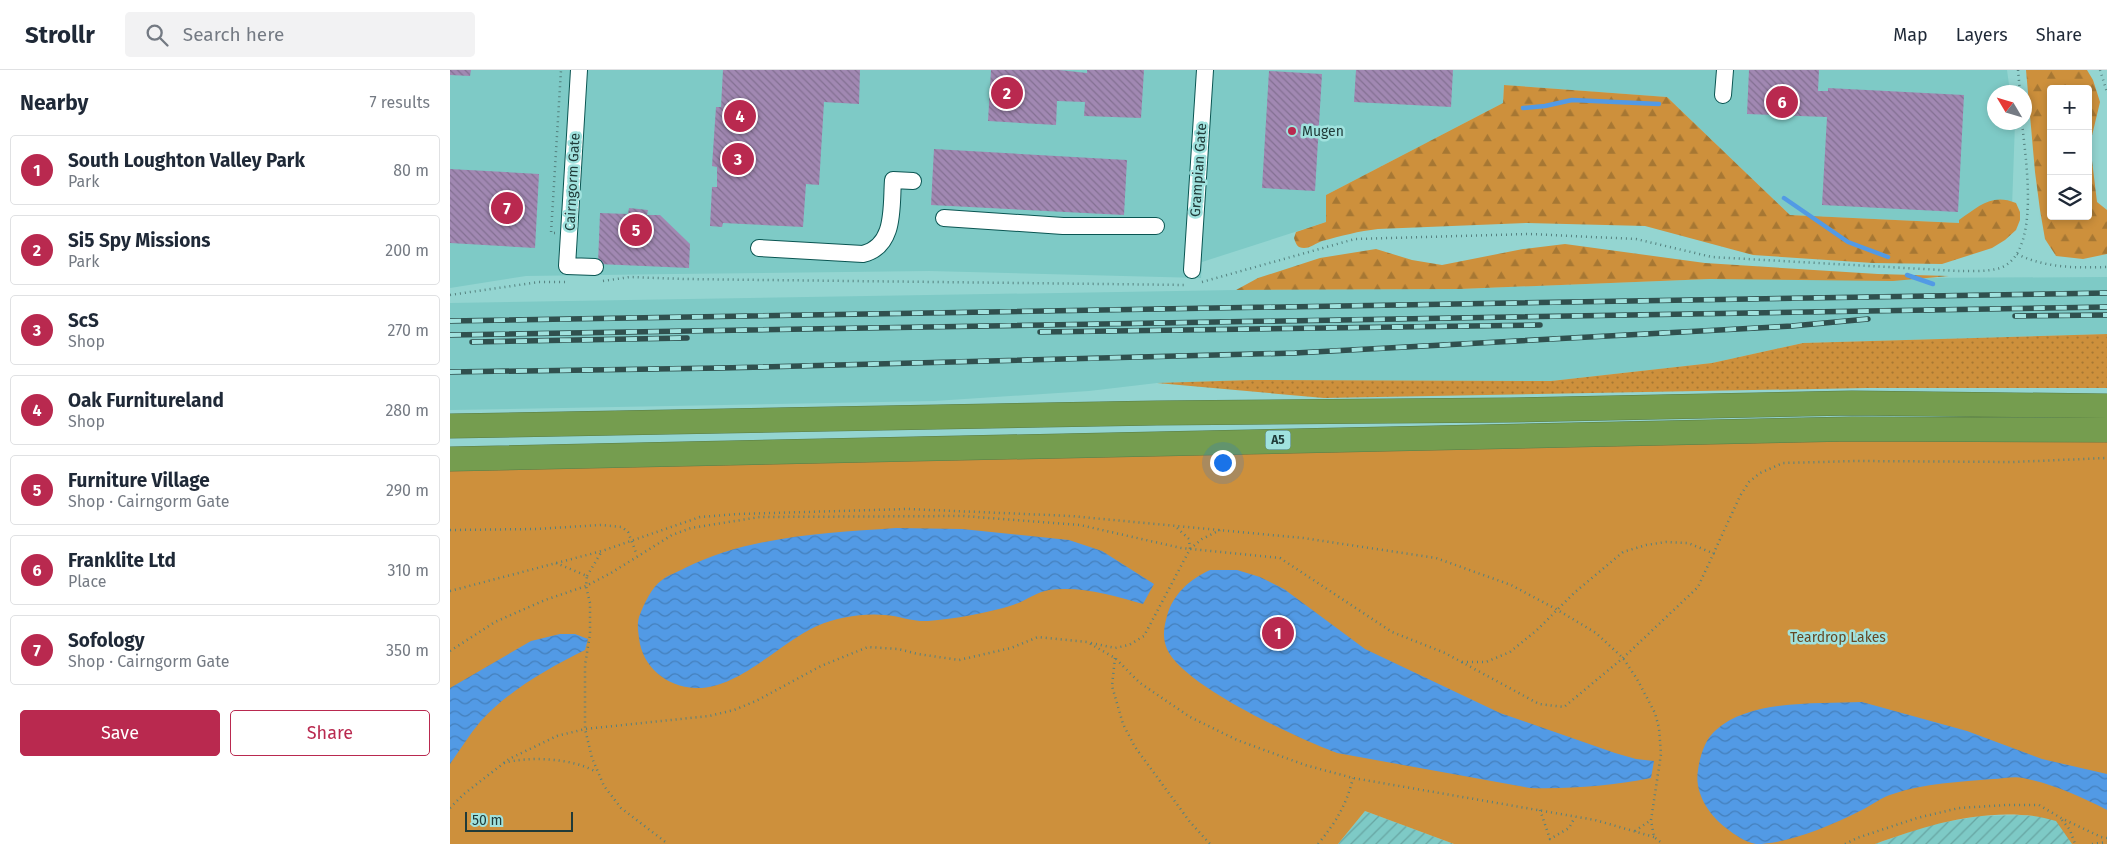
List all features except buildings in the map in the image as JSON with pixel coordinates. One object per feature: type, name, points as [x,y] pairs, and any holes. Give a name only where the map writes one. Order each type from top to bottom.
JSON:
[{"type":"highway","name":"A5","points":[[450,426],[1146,413],[1519,410],[1852,403],[2107,406]]},
{"type":"highway","name":"A5","points":[[450,458],[1842,429],[2107,430]]},
{"type":"street","name":"Cairngorm Gate","points":[[579,70],[567,266],[598,274]]},
{"type":"street","name":"Grampian Gate","points":[[1194,279],[1205,70]]},
{"type":"street","points":[[1723,95],[1725,70]]},
{"type":"street","points":[[759,248],[864,254],[872,252],[885,238],[889,229],[893,180],[913,181]]},
{"type":"street","points":[[944,218],[1063,226],[1156,226]]},
{"type":"path","points":[[561,70],[551,233],[569,233]]},
{"type":"path","points":[[2018,70],[2019,85]]},
{"type":"path","points":[[2100,70],[2107,92]]},
{"type":"path","points":[[598,274],[684,279],[1194,279],[1355,239],[1529,234],[1636,239],[1712,257],[1958,271],[1987,270],[2002,267],[2017,254],[2026,234],[2028,203],[2023,130]]},
{"type":"path","points":[[2017,254],[2029,260],[2053,266],[2107,267]]},
{"type":"path","points":[[450,295],[538,282],[568,282]]},
{"type":"path","points":[[450,652],[495,622],[545,600],[586,586],[611,573],[637,555],[672,535],[691,528],[760,518],[963,516],[1080,525],[1103,532],[1190,549],[1280,558],[1392,632],[1445,653],[1539,704],[1564,707],[1623,658],[1698,587],[1715,554],[1740,496],[1749,482],[1760,473],[1783,463],[1857,461],[2013,462],[2107,458]]},
{"type":"path","points":[[450,591],[602,551],[700,517],[738,514],[899,509],[1071,516],[1303,538],[1436,558],[1511,585],[1556,609],[1596,632],[1623,658],[1637,678],[1655,713],[1659,728],[1661,754],[1651,820],[1654,837]]},
{"type":"path","points":[[450,530],[536,529],[601,524],[622,527],[628,532],[637,555]]},
{"type":"path","points":[[1175,526],[1188,539],[1190,549]]},
{"type":"path","points":[[450,808],[464,794],[503,764],[557,736],[585,729],[709,716],[734,710],[756,701],[821,666],[868,648],[898,649],[959,660],[1011,648],[1038,637],[1087,642],[1115,648],[1129,645],[1144,636],[1190,549],[1202,539],[1221,529]]},
{"type":"path","points":[[1461,662],[1486,662],[1510,652],[1537,630],[1556,609],[1623,552],[1646,545],[1666,542],[1688,543],[1715,554]]},
{"type":"path","points":[[602,551],[587,576],[586,586],[590,603],[590,634],[585,665],[585,729],[604,786],[621,808],[668,844]]},
{"type":"path","points":[[556,563],[587,576]]},
{"type":"path","points":[[1087,642],[1115,658],[1140,683],[1190,717],[1237,740],[1305,765],[1353,778],[1575,816],[1654,837],[1663,844]]},
{"type":"path","points":[[1115,658],[1112,686],[1123,724],[1135,746],[1190,822],[1210,844]]},
{"type":"path","points":[[503,764],[519,759],[564,762],[586,766],[598,772]]},
{"type":"path","points":[[1318,844],[1336,822],[1347,800],[1353,778]]},
{"type":"path","points":[[1845,844],[1856,838],[1917,818],[1959,808],[2039,805],[2107,840]]},
{"type":"path","points":[[1540,810],[1550,839],[1569,828],[1575,816]]},
{"type":"path","points":[[2061,818],[2070,830],[2075,844]]},
{"type":"path","points":[[1635,831],[1651,820]]},
{"type":"path","points":[[2092,844],[2107,840]]},
{"type":"shaded area","points":[[450,70],[2007,70],[2009,85],[1987,85],[1987,130],[2015,130],[2012,207],[1959,223],[1790,215],[1667,97],[1504,85],[1503,103],[1326,195],[1326,222],[1202,262],[1201,278],[929,271],[674,274],[526,276],[450,288]]},
{"type":"shaded area","points":[[2107,277],[2107,334],[1803,343],[1712,363],[1551,381],[1251,380],[1157,383],[1089,391],[934,401],[450,410],[450,303],[1236,290],[1460,289],[1710,279]]},
{"type":"shaded area","points":[[1365,811],[1454,844],[1338,844]]},
{"type":"shaded area","points":[[2021,815],[2061,818],[2075,844],[1875,844],[1929,825],[1979,816]]},
{"type":"green space","points":[[2026,70],[2087,70],[2093,80],[2100,102],[2092,136],[2092,85],[2047,85],[2047,220],[2092,220],[2092,161],[2097,202],[2107,210],[2107,254],[2083,259],[2056,256],[2045,239],[2031,130],[2032,85],[2027,85]]},
{"type":"green space","points":[[1504,85],[1667,97],[1790,215],[1959,223],[1959,220],[1979,206],[1986,202],[2000,199],[2016,203],[2020,212],[2020,220],[2016,230],[1992,248],[1942,264],[1873,263],[1753,255],[1645,226],[1527,223],[1378,229],[1329,239],[1307,248],[1297,245],[1294,238],[1296,232],[1326,222],[1326,195],[1503,103]]},
{"type":"green space","points":[[1565,244],[1705,263],[1878,274],[1949,276],[1893,281],[1710,279],[1460,289],[1236,290],[1258,278],[1320,258],[1376,249],[1412,260],[1442,265],[1523,249]]},
{"type":"green space","points":[[2107,334],[2107,388],[1867,388],[1324,398],[1157,383],[1251,380],[1551,381],[1712,363],[1803,343]]},
{"type":"green space","name":"Teardrop Lakes","points":[[2107,430],[2107,844],[2072,844],[2056,821],[2030,816],[2002,815],[1965,818],[1946,822],[1875,844],[1454,844],[1365,811],[1338,844],[450,844],[450,458]]},
{"type":"water","points":[[896,528],[962,529],[1069,540],[1102,551],[1154,584],[1143,604],[1096,592],[1061,589],[1044,591],[1003,608],[949,619],[923,621],[877,615],[859,615],[842,618],[817,626],[742,674],[727,682],[711,687],[695,688],[675,684],[658,674],[645,658],[639,638],[639,617],[654,587],[670,575],[710,557],[762,543],[815,534]]},
{"type":"water","points":[[1210,570],[1237,570],[1260,577],[1284,589],[1365,649],[1500,713],[1615,753],[1636,759],[1654,761],[1651,778],[1591,786],[1530,788],[1337,753],[1271,724],[1244,710],[1195,679],[1177,664],[1167,649],[1164,640],[1164,628],[1173,601],[1183,588]]},
{"type":"water","points":[[560,634],[575,634],[588,639],[585,650],[516,690],[491,710],[468,737],[450,764],[450,688],[531,641]]},
{"type":"water","points":[[1862,702],[1967,731],[2042,759],[2107,774],[2107,810],[2066,791],[2023,778],[2012,777],[1955,782],[1905,790],[1885,797],[1825,827],[1782,841],[1756,844],[1744,840],[1720,823],[1704,803],[1697,779],[1700,759],[1712,734],[1730,720],[1747,713],[1786,705]]},
{"type":"waterway","points":[[1523,108],[1545,106],[1572,100],[1659,104]]},
{"type":"waterway","points":[[1784,198],[1848,242],[1888,257]]},
{"type":"waterway","points":[[1907,275],[1933,284]]},
{"type":"railway","points":[[450,321],[2107,293]]},
{"type":"railway","points":[[450,335],[2107,307]]},
{"type":"railway","points":[[2015,316],[2107,315]]},
{"type":"railway","points":[[450,372],[721,368],[1295,353],[1792,326],[1868,319]]},
{"type":"railway","points":[[1040,332],[1540,325]]},
{"type":"railway","points":[[472,342],[687,338]]},
{"type":"place","name":"Si5 Spy Missions","points":[[1007,93]]},
{"type":"place","name":"Franklite Ltd","points":[[1782,102]]},
{"type":"place","name":"Oak Furnitureland","points":[[740,116]]},
{"type":"place","name":"Mugen","points":[[1292,131]]},
{"type":"place","name":"ScS","points":[[738,159]]},
{"type":"place","name":"Sofology","points":[[507,208]]},
{"type":"place","name":"Furniture Village","points":[[636,230]]},
{"type":"place","name":"South Loughton Valley Park","points":[[1278,633]]}]
